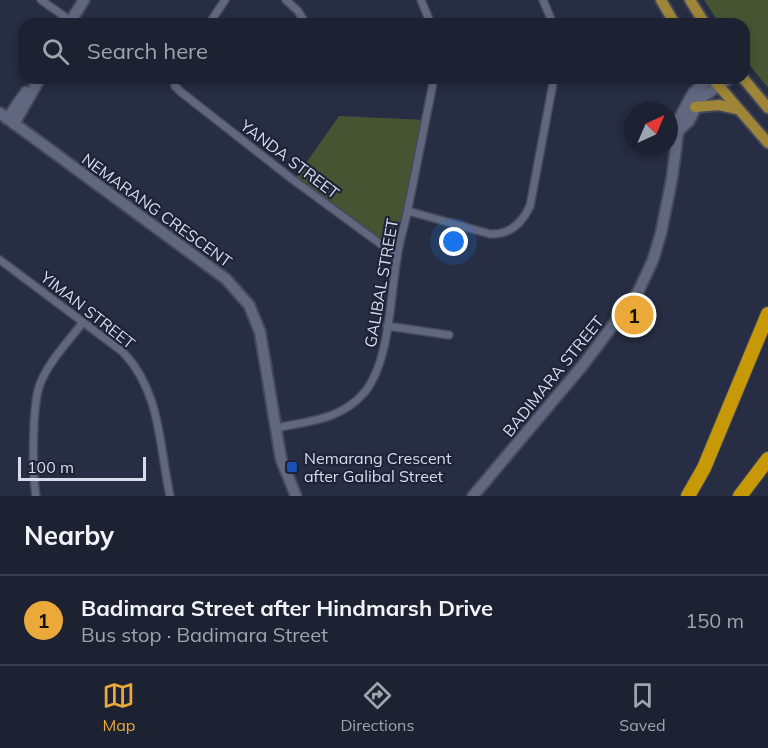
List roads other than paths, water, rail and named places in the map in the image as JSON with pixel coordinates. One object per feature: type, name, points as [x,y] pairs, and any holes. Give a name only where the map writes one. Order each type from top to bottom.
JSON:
[{"type":"highway","points":[[688,496],[704,468],[768,314]]},
{"type":"highway","points":[[740,496],[768,459]]},
{"type":"main road","points":[[660,0],[671,18]]},
{"type":"main road","points":[[690,0],[701,18]]},
{"type":"main road","points":[[716,84],[768,143]]},
{"type":"main road","points":[[748,84],[768,108]]},
{"type":"main road","points":[[695,107],[719,105],[736,108]]},
{"type":"street","points":[[41,0],[64,18]]},
{"type":"street","points":[[73,18],[84,0]]},
{"type":"street","points":[[214,18],[225,0]]},
{"type":"street","points":[[286,0],[302,18]]},
{"type":"street","points":[[421,0],[428,18]]},
{"type":"street","points":[[543,0],[550,18]]},
{"type":"street","points":[[7,119],[31,84]]},
{"type":"street","points":[[7,119],[35,84]]},
{"type":"street","name":"YANDA STREET","points":[[175,84],[181,92],[292,179],[397,256]]},
{"type":"street","name":"GALIBAL STREET","points":[[276,428],[325,419],[338,413],[357,400],[376,375],[387,326],[397,256],[433,84]]},
{"type":"street","points":[[408,211],[490,234],[499,234],[515,227],[530,206],[553,84]]},
{"type":"street","name":"BADIMARA STREET","points":[[473,496],[583,365],[638,292],[653,260],[661,233],[680,130],[680,117],[685,106],[700,85],[703,84]]},
{"type":"street","name":"BADIMARA STREET","points":[[680,130],[689,121],[695,107],[711,84]]},
{"type":"street","name":"NEMARANG CRESCENT","points":[[7,119],[226,279],[249,304],[260,332],[281,459],[296,496]]},
{"type":"street","name":"YIMAN STREET","points":[[0,260],[123,352],[143,379],[156,410],[170,496]]},
{"type":"street","points":[[36,496],[33,472],[38,392],[50,366],[84,322]]},
{"type":"street","points":[[387,326],[449,335]]},
{"type":"place","name":"Badimara Street after Hindmarsh Drive","points":[[634,315]]},
{"type":"place","name":"Nemarang Crescent after Galibal Street","points":[[292,467]]}]
